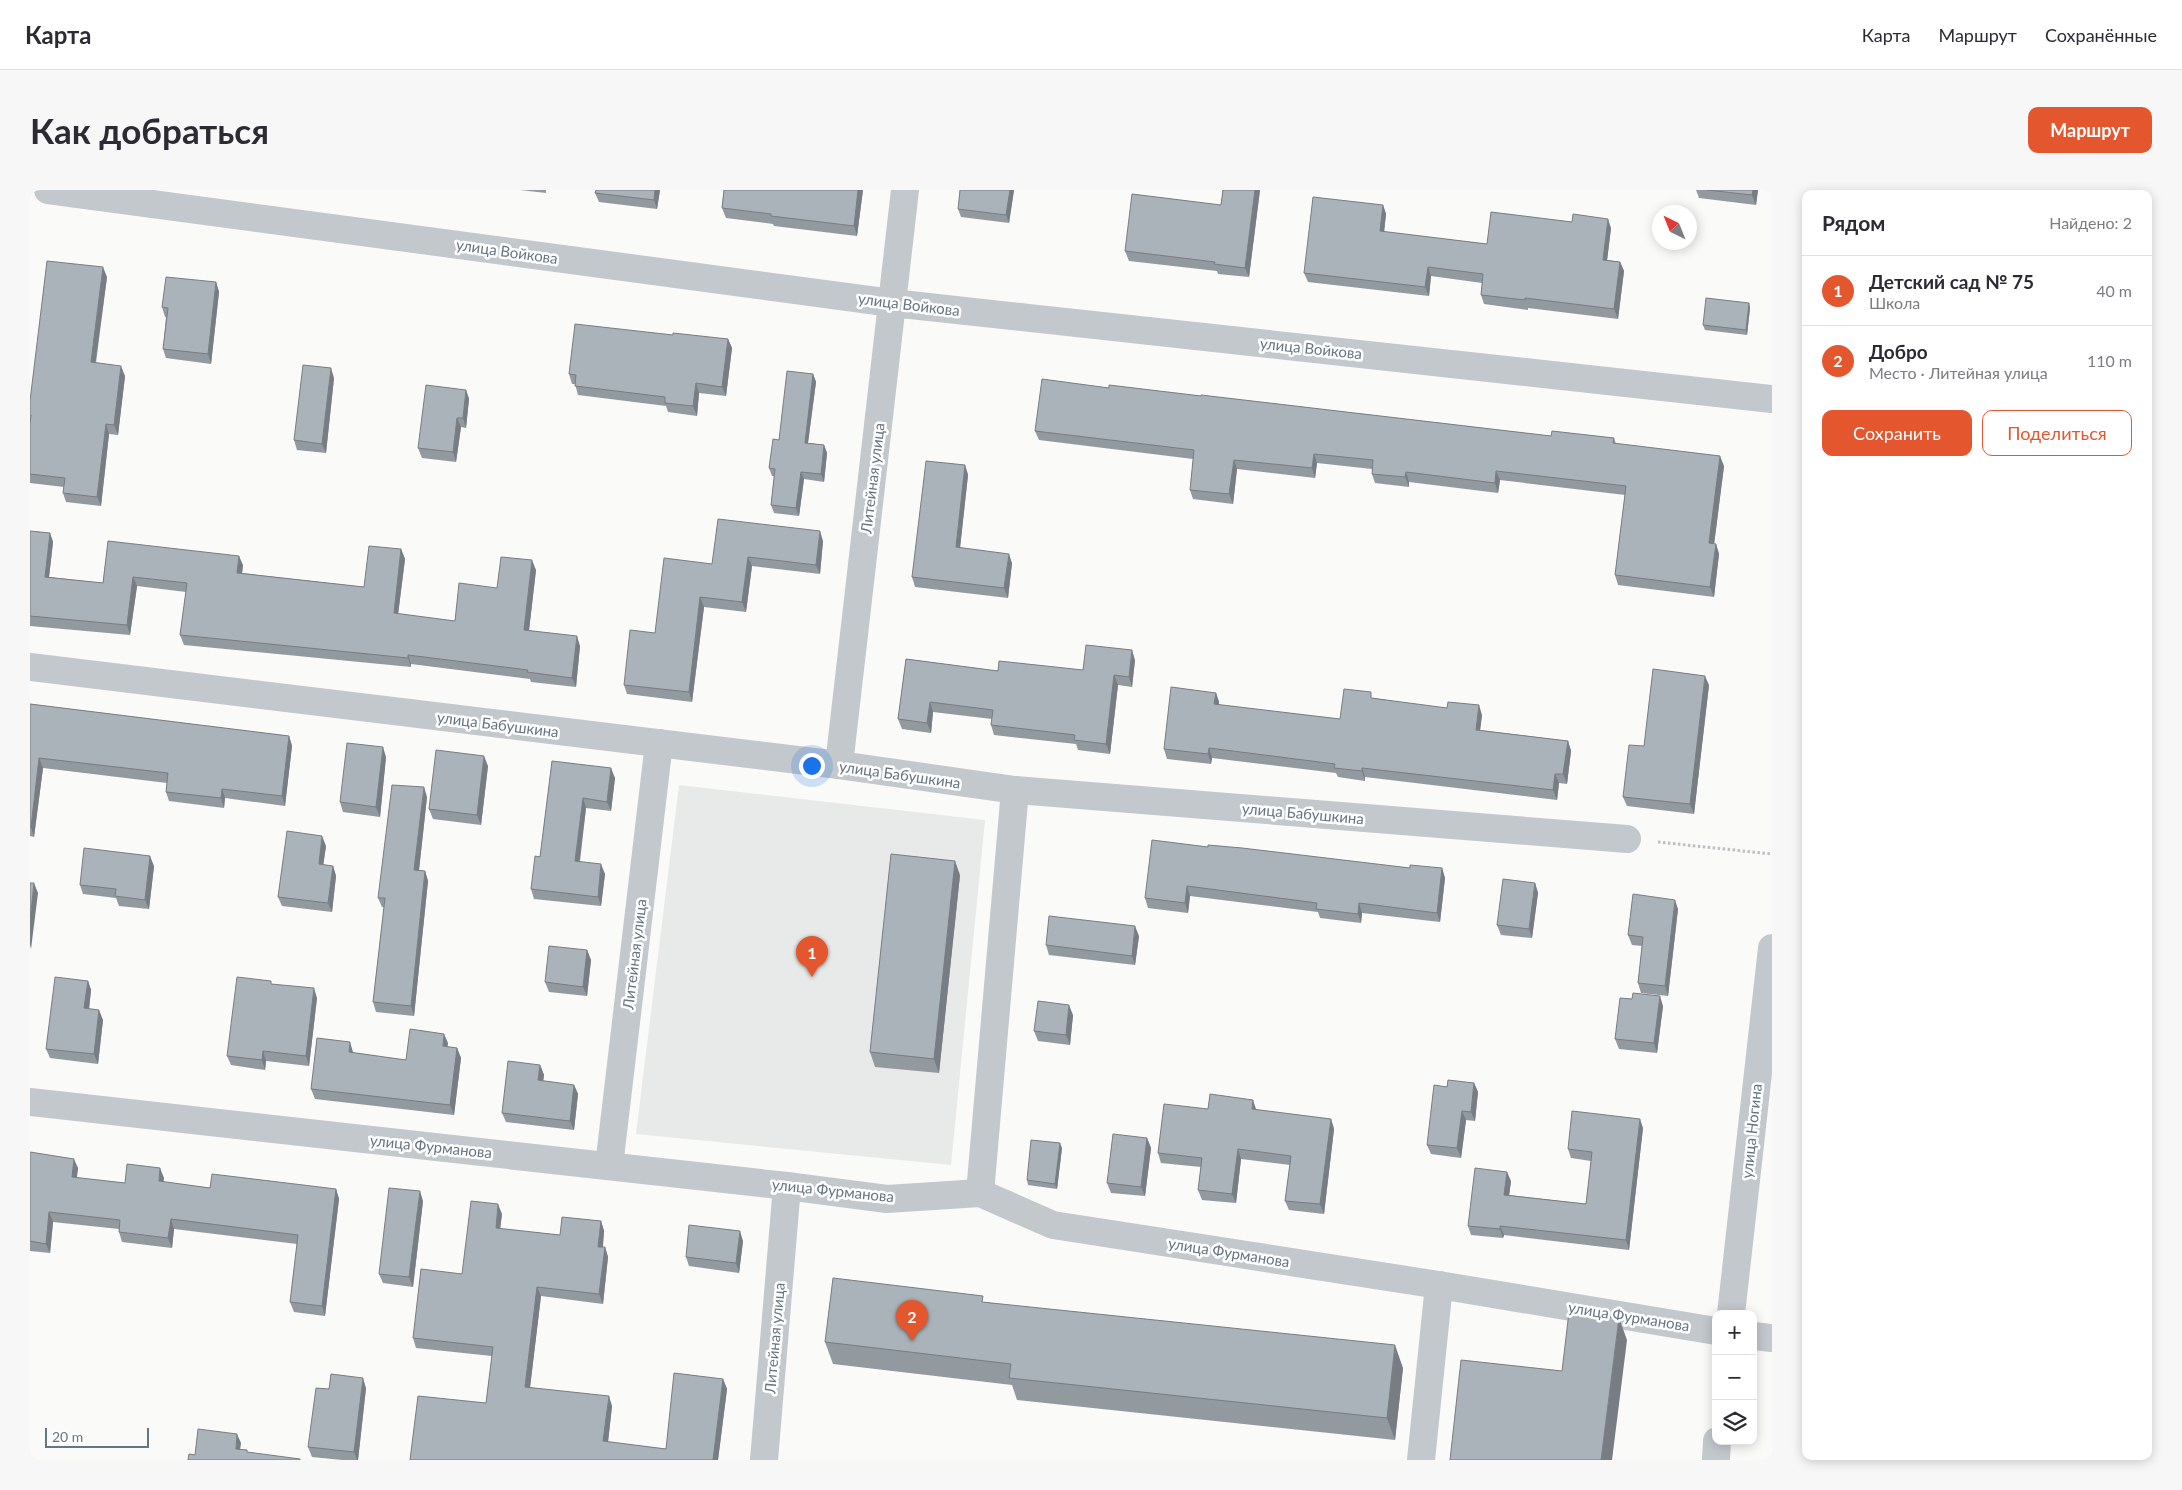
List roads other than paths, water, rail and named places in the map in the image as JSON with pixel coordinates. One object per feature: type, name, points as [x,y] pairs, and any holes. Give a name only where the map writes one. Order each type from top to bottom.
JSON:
[{"type":"street","name":"улица Войкова","points":[[48,190],[892,302],[1772,399]]},
{"type":"street","name":"Литейная улица","points":[[839,765],[905,190]]},
{"type":"street","name":"улица Бабушкина","points":[[30,667],[839,765],[1015,790],[1627,839]]},
{"type":"street","name":"Литейная улица","points":[[609,1166],[659,743]]},
{"type":"street","points":[[980,1193],[1015,790]]},
{"type":"street","name":"улица Ногина","points":[[1731,1310],[1772,948]]},
{"type":"street","name":"улица Фурманова","points":[[30,1102],[787,1186],[886,1199],[980,1193],[1053,1225],[1439,1285],[1712,1330]]},
{"type":"street","name":"Литейная улица","points":[[764,1460],[787,1186]]},
{"type":"street","points":[[1421,1460],[1439,1285]]},
{"type":"street","points":[[1757,1336],[1772,1338]]},
{"type":"street","points":[[1716,1460],[1718,1445]]},
{"type":"place","name":"Детский сад № 75","points":[[812,977]]},
{"type":"place","name":"Добро","points":[[912,1341]]}]
